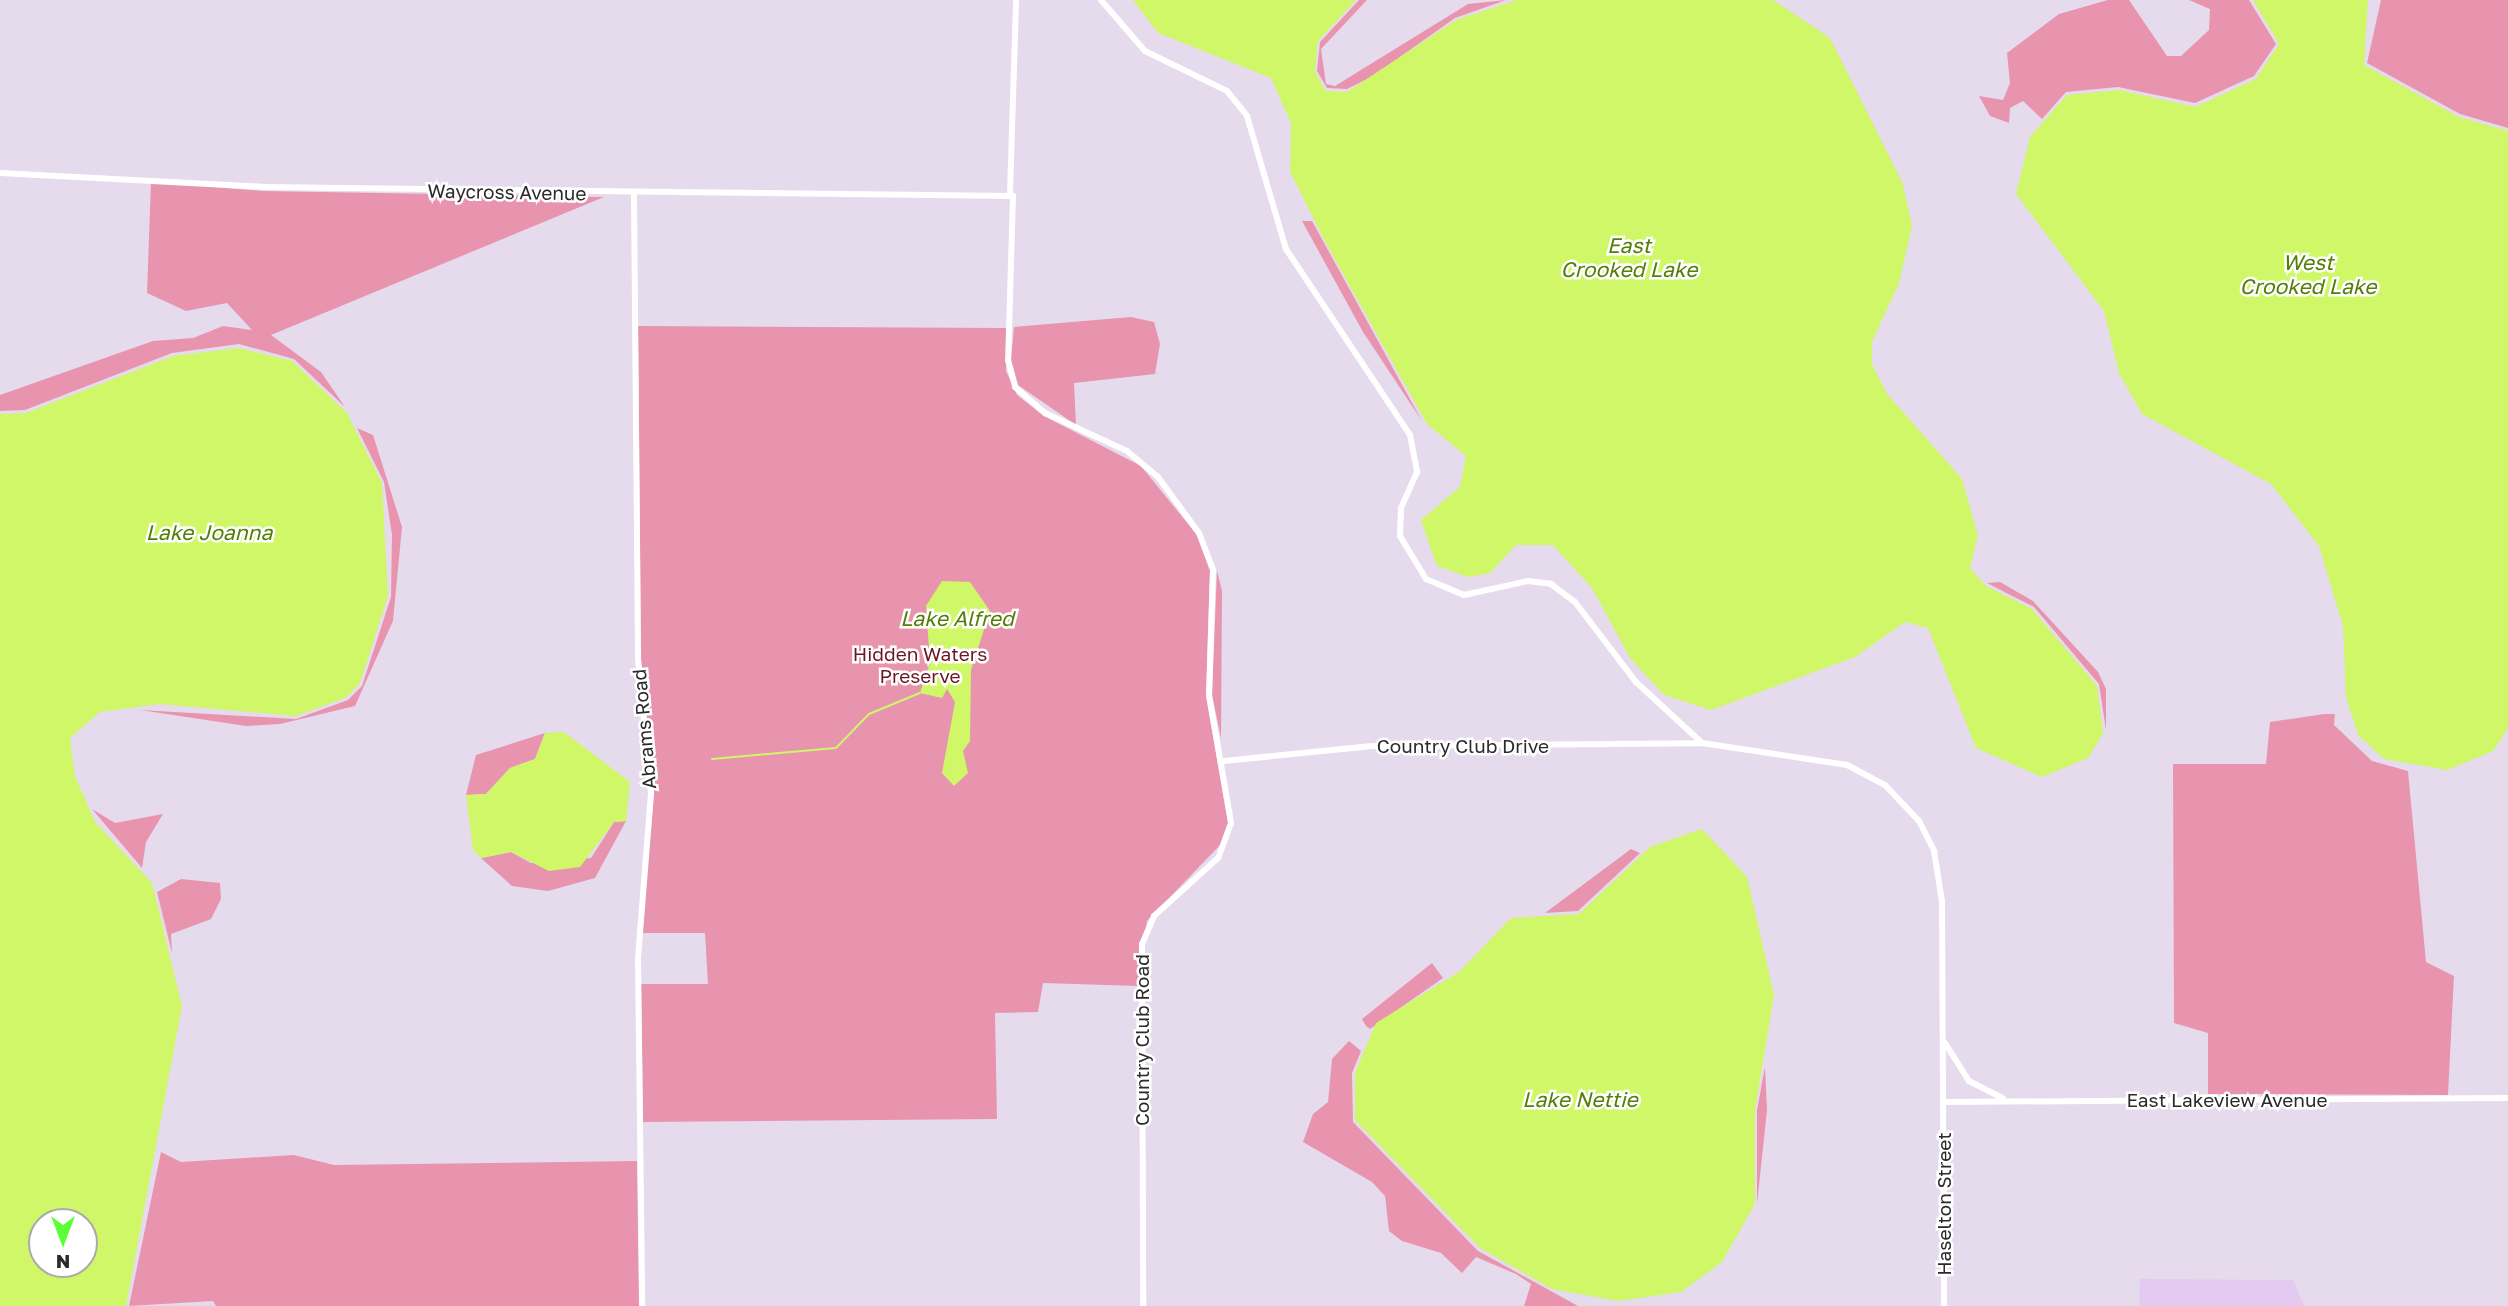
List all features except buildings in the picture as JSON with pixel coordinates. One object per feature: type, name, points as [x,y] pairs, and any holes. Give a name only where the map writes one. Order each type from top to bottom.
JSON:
[{"type":"street","name":"Country Club Road","points":[[1016,0],[1011,379],[1045,413],[1143,463],[1199,533],[1213,570],[1209,695],[1224,761],[1231,817],[1225,845],[1154,916],[1142,944],[1143,1306]]},
{"type":"street","points":[[1101,0],[1145,51],[1227,91],[1247,116],[1286,249],[1410,435],[1417,472],[1401,508],[1400,533],[1415,568],[1436,587],[1464,595],[1528,581],[1564,592],[1626,672],[1702,743]]},
{"type":"street","name":"Waycross Avenue","points":[[0,173],[246,187],[634,194],[1012,195]]},
{"type":"street","name":"Abrams Road","points":[[634,194],[638,659],[651,793],[638,959],[642,1306]]},
{"type":"street","name":"Country Club Drive","points":[[1224,761],[1371,746],[1702,743],[1847,765],[1885,785],[1919,821],[1941,884],[1943,1040]]},
{"type":"street","points":[[1943,1040],[1969,1081],[2008,1100]]},
{"type":"street","name":"Haselton Street","points":[[1943,1040],[1944,1306]]},
{"type":"street","name":"East Lakeview Avenue","points":[[1945,1102],[2508,1098]]},
{"type":"shaded area","points":[[2140,1279],[2293,1280],[2304,1306],[2139,1306]]},
{"type":"green space","points":[[1359,0],[1367,0],[1321,49],[1326,84],[1335,86],[1468,4],[1506,0],[1455,18],[1373,76],[1347,89],[1327,88],[1317,71],[1320,42]]},
{"type":"green space","points":[[2108,0],[2129,0],[2167,56],[2181,56],[2209,30],[2210,9],[2189,0],[2249,0],[2276,44],[2254,76],[2195,103],[2118,87],[2066,92],[2042,119],[2023,101],[2010,108],[2009,123],[1990,116],[1979,96],[2003,100],[2010,83],[2007,53],[2059,14]]},
{"type":"green space","points":[[2381,0],[2508,0],[2508,128],[2460,114],[2367,63]]},
{"type":"green space","points":[[151,182],[263,191],[604,197],[271,335],[321,372],[345,407],[294,359],[239,344],[172,353],[25,410],[0,411],[0,395],[153,341],[193,338],[223,326],[252,330],[227,303],[186,311],[147,293]]},
{"type":"green space","points":[[1302,221],[1312,221],[1422,421],[1363,332]]},
{"type":"green space","points":[[1131,317],[1154,322],[1160,344],[1155,374],[1074,383],[1076,425],[1018,385],[1011,360],[1014,327]]},
{"type":"green space","name":"Hidden Waters Preserve","points":[[638,326],[1008,328],[1006,371],[1017,395],[1044,416],[1141,466],[1197,535],[1210,571],[1206,696],[1228,823],[1222,843],[1147,921],[1138,986],[1043,983],[1038,1012],[995,1013],[997,1119],[643,1122],[641,984],[708,984],[705,933],[642,933],[654,793],[641,659]]},
{"type":"green space","points":[[357,428],[373,435],[402,527],[393,621],[355,706],[280,724],[246,726],[140,710],[296,719],[348,700],[362,686],[391,597],[392,535],[384,482]]},
{"type":"green space","points":[[1217,571],[1222,591],[1221,738],[1212,695]]},
{"type":"green space","points":[[2000,582],[2033,601],[2098,672],[2106,689],[2106,730],[2099,684],[2034,607],[1987,583]]},
{"type":"green space","points":[[2335,714],[2334,725],[2372,761],[2408,771],[2426,962],[2454,976],[2448,1095],[2208,1094],[2208,1033],[2174,1023],[2173,764],[2266,764],[2270,722]]},
{"type":"green space","points":[[545,733],[535,759],[510,768],[486,794],[466,795],[476,755]]},
{"type":"green space","points":[[92,809],[115,823],[163,814],[146,842],[142,868]]},
{"type":"green space","points":[[626,821],[595,878],[548,891],[512,886],[481,858],[511,852],[531,863],[591,858],[614,822]]},
{"type":"green space","points":[[1631,849],[1640,853],[1578,911],[1545,913]]},
{"type":"green space","points":[[181,879],[220,883],[221,899],[211,919],[171,934],[172,953],[157,892]]},
{"type":"green space","points":[[1432,963],[1443,978],[1370,1029],[1366,1026],[1362,1019]]},
{"type":"green space","points":[[1349,1041],[1361,1051],[1352,1073],[1353,1122],[1478,1251],[1578,1306],[1524,1306],[1531,1284],[1516,1274],[1476,1257],[1462,1273],[1441,1253],[1402,1241],[1389,1231],[1385,1196],[1372,1182],[1303,1142],[1313,1114],[1328,1102],[1332,1059]]},
{"type":"green space","points":[[1765,1067],[1767,1110],[1757,1204],[1757,1110]]},
{"type":"green space","points":[[161,1152],[181,1162],[294,1155],[334,1165],[637,1161],[639,1306],[216,1306],[213,1301],[129,1306]]},
{"type":"water","name":"East Crooked Lake","points":[[1133,0],[1356,0],[1318,41],[1315,72],[1326,91],[1347,92],[1456,20],[1517,0],[1773,0],[1830,38],[1903,184],[1912,226],[1899,283],[1872,342],[1872,364],[1887,394],[1962,479],[1978,535],[1970,568],[1986,586],[2032,609],[2097,686],[2103,733],[2088,758],[2042,777],[1976,748],[1928,628],[1905,622],[1855,657],[1711,710],[1664,695],[1630,658],[1592,588],[1553,545],[1516,545],[1490,573],[1468,577],[1437,566],[1421,520],[1460,487],[1466,456],[1427,424],[1327,245],[1290,172],[1291,123],[1271,78],[1158,33]]},
{"type":"water","name":"West Crooked Lake","points":[[2253,0],[2368,0],[2364,65],[2459,117],[2508,131],[2508,728],[2493,751],[2447,770],[2384,759],[2358,735],[2346,697],[2343,626],[2319,546],[2271,484],[2142,414],[2119,373],[2104,311],[2016,194],[2030,137],[2067,95],[2119,90],[2195,107],[2256,79],[2279,44]]},
{"type":"water","name":"Lake Joanna","points":[[239,348],[292,361],[347,413],[382,483],[388,596],[360,683],[347,697],[296,716],[159,704],[100,712],[70,738],[75,776],[95,822],[152,883],[182,1006],[126,1306],[0,1306],[0,414],[26,413],[173,356]]},
{"type":"water","name":"Lake Alfred","points":[[942,581],[970,582],[990,611],[971,670],[970,741],[963,751],[968,773],[954,786],[942,773],[955,702],[947,689],[942,698],[920,693],[930,663],[926,606]]},
{"type":"water","points":[[564,732],[630,782],[626,821],[614,822],[580,867],[549,871],[511,852],[481,858],[473,850],[466,795],[486,794],[510,768],[535,759],[545,733]]},
{"type":"water","name":"Lake Nettie","points":[[1702,829],[1747,877],[1774,995],[1755,1110],[1755,1204],[1722,1262],[1681,1292],[1618,1301],[1552,1289],[1480,1248],[1355,1120],[1355,1073],[1376,1023],[1459,972],[1511,918],[1579,914],[1650,847]]},
{"type":"waterway","points":[[712,759],[836,748],[869,714],[920,693]]}]
